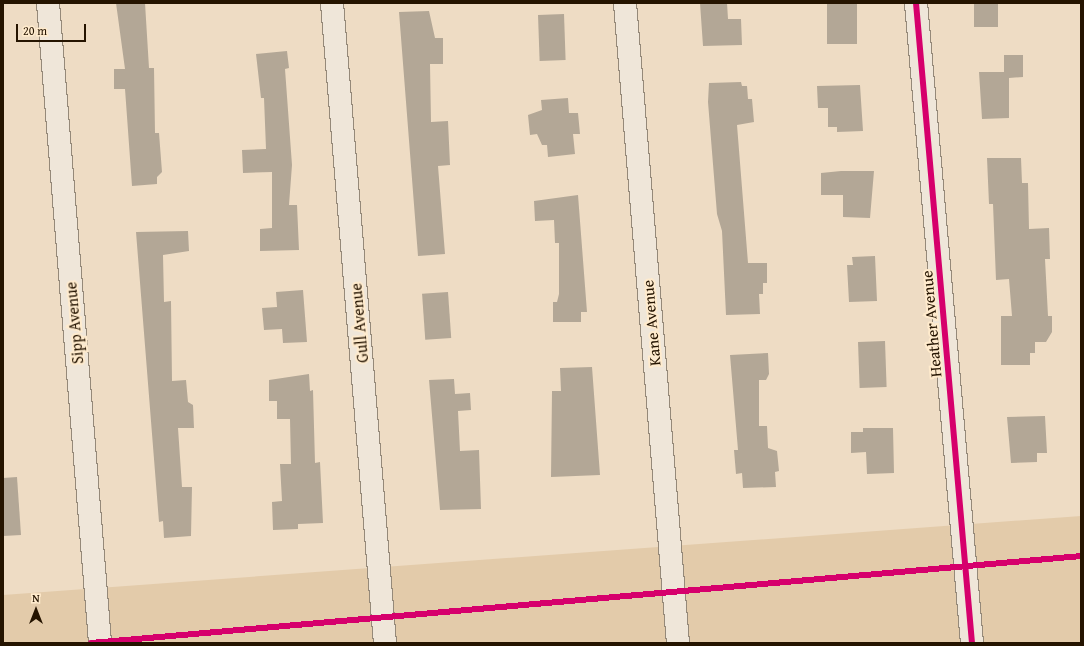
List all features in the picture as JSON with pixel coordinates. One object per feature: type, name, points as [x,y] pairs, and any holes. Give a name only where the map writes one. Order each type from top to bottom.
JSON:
[{"type":"street","name":"Sipp Avenue","points":[[48,3],[100,643]]},
{"type":"street","name":"Gull Avenue","points":[[332,3],[385,643]]},
{"type":"street","name":"Kane Avenue","points":[[624,3],[678,643]]},
{"type":"street","name":"Heather Avenue","points":[[916,3],[972,643]]},
{"type":"shaded area","points":[[1081,516],[1081,643],[3,643],[3,595]]},
{"type":"building","points":[[116,3],[145,3],[149,68],[154,68],[155,133],[159,133],[162,172],[157,177],[157,184],[132,186],[125,89],[114,89],[114,69],[125,69]]},
{"type":"building","points":[[700,3],[727,3],[728,19],[741,19],[742,45],[703,46]]},
{"type":"building","points":[[827,3],[857,3],[857,44],[827,44]]},
{"type":"building","points":[[974,3],[998,3],[998,27],[974,27]]},
{"type":"building","points":[[429,11],[435,38],[443,38],[443,64],[430,64],[431,122],[448,121],[450,165],[438,166],[445,254],[418,256],[399,12]]},
{"type":"building","points":[[564,14],[566,60],[540,61],[538,15]]},
{"type":"building","points":[[287,51],[289,68],[285,69],[292,165],[289,205],[297,205],[299,250],[260,251],[260,229],[272,228],[272,172],[243,173],[242,150],[266,149],[264,98],[261,98],[256,54]]},
{"type":"building","points":[[1004,55],[1023,55],[1023,77],[1009,78],[1009,118],[982,119],[979,72],[1004,72]]},
{"type":"building","points":[[741,82],[742,86],[747,86],[748,99],[752,99],[754,122],[737,125],[748,263],[767,263],[767,283],[763,283],[763,294],[759,294],[760,314],[726,315],[722,231],[717,214],[708,102],[709,83]]},
{"type":"building","points":[[860,85],[863,131],[837,132],[837,127],[828,127],[828,108],[818,108],[817,86]]},
{"type":"building","points":[[568,98],[569,113],[578,113],[580,134],[573,134],[575,154],[548,157],[547,145],[542,145],[537,134],[530,135],[528,115],[542,110],[541,100]]},
{"type":"building","points":[[987,158],[1021,158],[1022,183],[1028,183],[1029,229],[1049,228],[1050,259],[1045,259],[1048,316],[1052,316],[1052,332],[1046,342],[1035,342],[1035,353],[1030,353],[1030,365],[1001,365],[1001,316],[1012,316],[1009,279],[996,280],[993,204],[989,204]]},
{"type":"building","points":[[841,171],[874,171],[870,218],[843,217],[843,195],[821,195],[821,173]]},
{"type":"building","points":[[578,195],[587,312],[581,312],[581,322],[553,322],[553,302],[557,302],[559,294],[559,243],[555,243],[554,220],[535,221],[534,201]]},
{"type":"building","points":[[188,231],[189,251],[163,255],[164,302],[171,301],[172,381],[186,380],[188,402],[193,405],[194,428],[178,428],[182,487],[192,487],[191,536],[164,538],[163,521],[159,522],[136,232]]},
{"type":"building","points":[[875,256],[877,301],[849,302],[847,265],[853,265],[852,257]]},
{"type":"building","points":[[303,290],[307,342],[283,343],[282,329],[264,330],[262,308],[277,307],[276,292]]},
{"type":"building","points":[[448,292],[451,338],[425,340],[422,294]]},
{"type":"building","points":[[885,341],[887,387],[860,388],[858,342]]},
{"type":"building","points":[[768,353],[769,374],[766,380],[759,380],[759,426],[767,426],[768,448],[777,451],[779,471],[775,472],[776,487],[743,488],[742,473],[736,474],[734,450],[738,450],[730,355]]},
{"type":"building","points":[[592,367],[600,475],[551,477],[552,391],[561,391],[560,368]]},
{"type":"building","points":[[309,374],[310,391],[313,390],[315,463],[320,462],[323,523],[298,524],[298,529],[273,530],[272,502],[282,501],[280,464],[291,464],[290,419],[277,419],[277,401],[269,401],[269,380]]},
{"type":"building","points":[[454,379],[455,394],[470,393],[471,410],[458,411],[460,451],[479,450],[481,509],[440,510],[429,380]]},
{"type":"building","points":[[1045,416],[1047,453],[1037,453],[1037,462],[1011,463],[1007,417]]},
{"type":"building","points":[[863,428],[893,428],[894,473],[867,474],[866,452],[851,453],[851,432],[863,432]]},
{"type":"building","points":[[17,477],[21,535],[3,536],[3,478]]},
{"type":"cycle path","points":[[916,3],[972,643]]},
{"type":"cycle path","points":[[91,643],[1081,556]]}]
